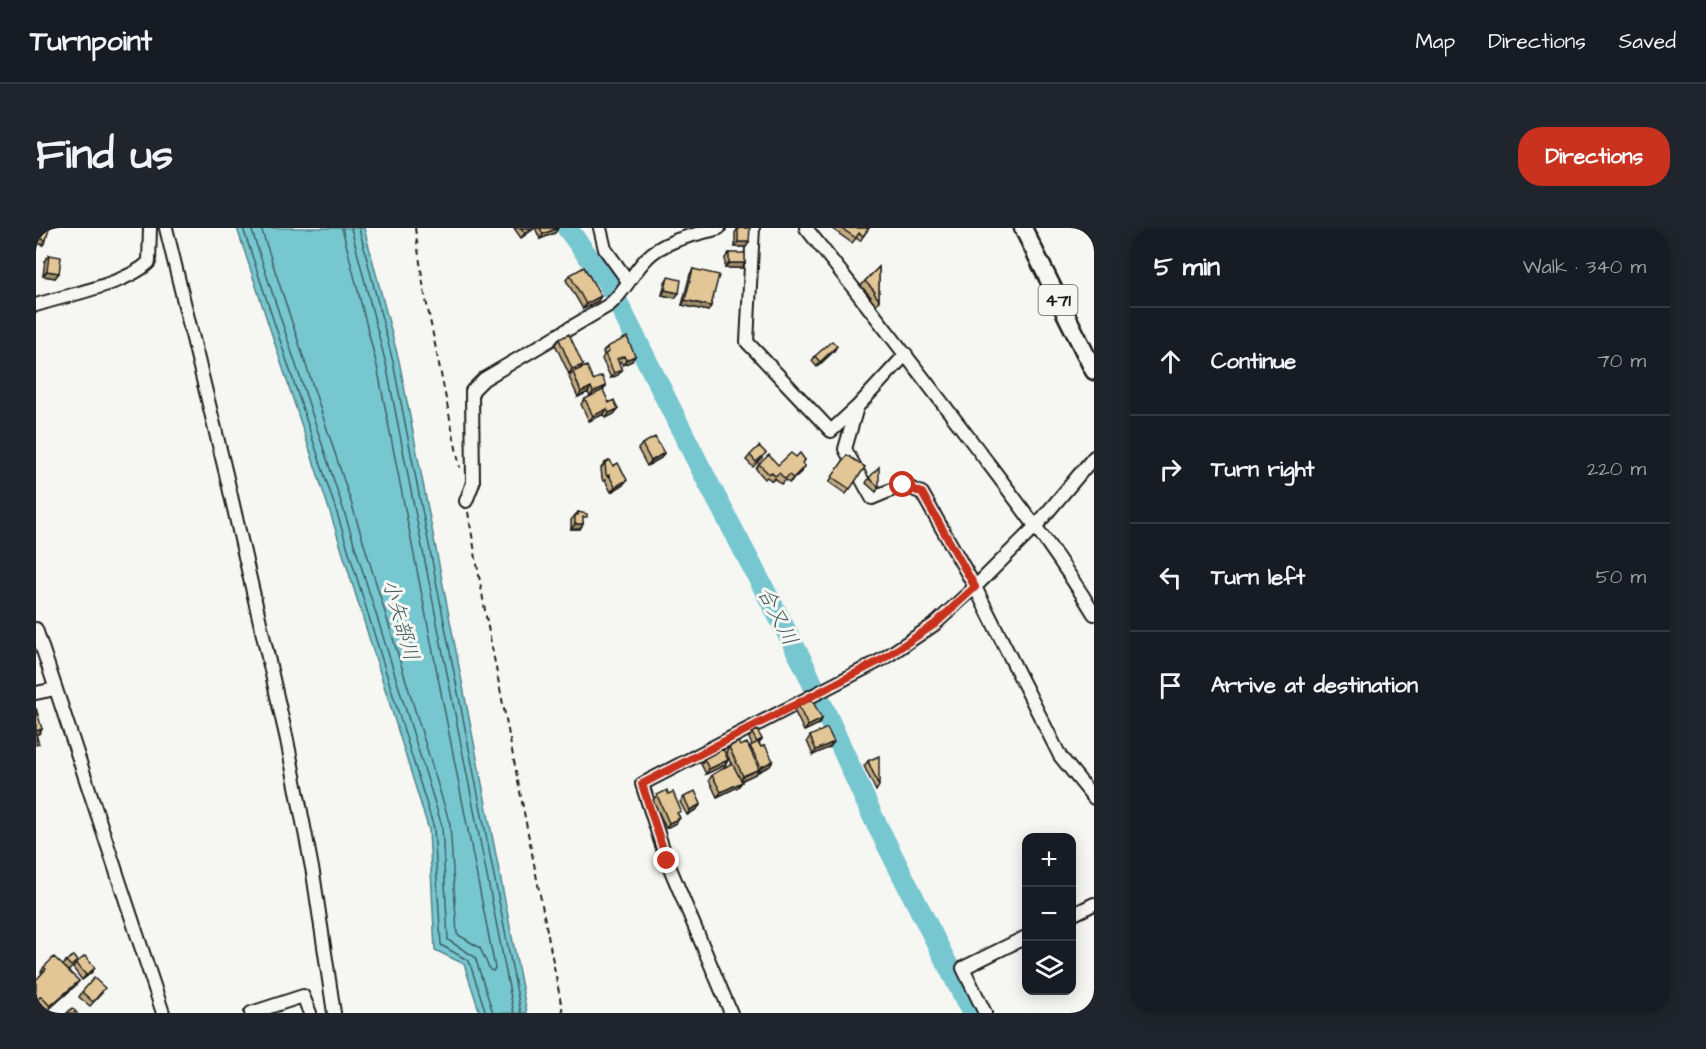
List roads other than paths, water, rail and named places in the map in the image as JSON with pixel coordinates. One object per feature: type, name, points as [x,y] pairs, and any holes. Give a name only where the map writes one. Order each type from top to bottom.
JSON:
[{"type":"highway","name":"471","points":[[1023,228],[1094,371]]},
{"type":"street","points":[[36,305],[119,280],[143,268],[149,262],[150,228]]},
{"type":"street","points":[[166,228],[226,474],[287,740],[314,873],[334,1013]]},
{"type":"street","points":[[600,228],[605,249],[628,281]]},
{"type":"street","points":[[466,501],[473,483],[472,392],[484,379],[609,305],[622,294],[628,281],[648,257],[667,244],[719,228]]},
{"type":"street","points":[[753,228],[747,342],[831,431],[857,407],[906,354]]},
{"type":"street","points":[[806,228],[906,354],[1036,526],[1073,578],[1094,614]]},
{"type":"street","points":[[857,407],[845,449],[872,498],[903,485],[922,493],[975,587],[1060,756],[1094,798]]},
{"type":"street","points":[[731,1013],[667,861],[642,784],[883,659],[926,630],[975,587],[1036,526],[1094,458]]},
{"type":"street","points":[[36,629],[163,1013]]},
{"type":"street","points":[[36,693],[55,689]]},
{"type":"street","points":[[1076,913],[1094,904]]},
{"type":"street","points":[[985,1013],[963,968],[1022,939]]},
{"type":"street","points":[[251,1013],[303,996],[310,1013]]},
{"type":"water","name":"小矢部川","points":[[237,228],[364,228],[399,361],[527,1013],[480,1013],[464,964],[435,950],[429,830],[330,512]]},
{"type":"waterway","name":"合又川","points":[[567,228],[608,283],[700,467],[804,665],[873,817],[972,1013]]}]
